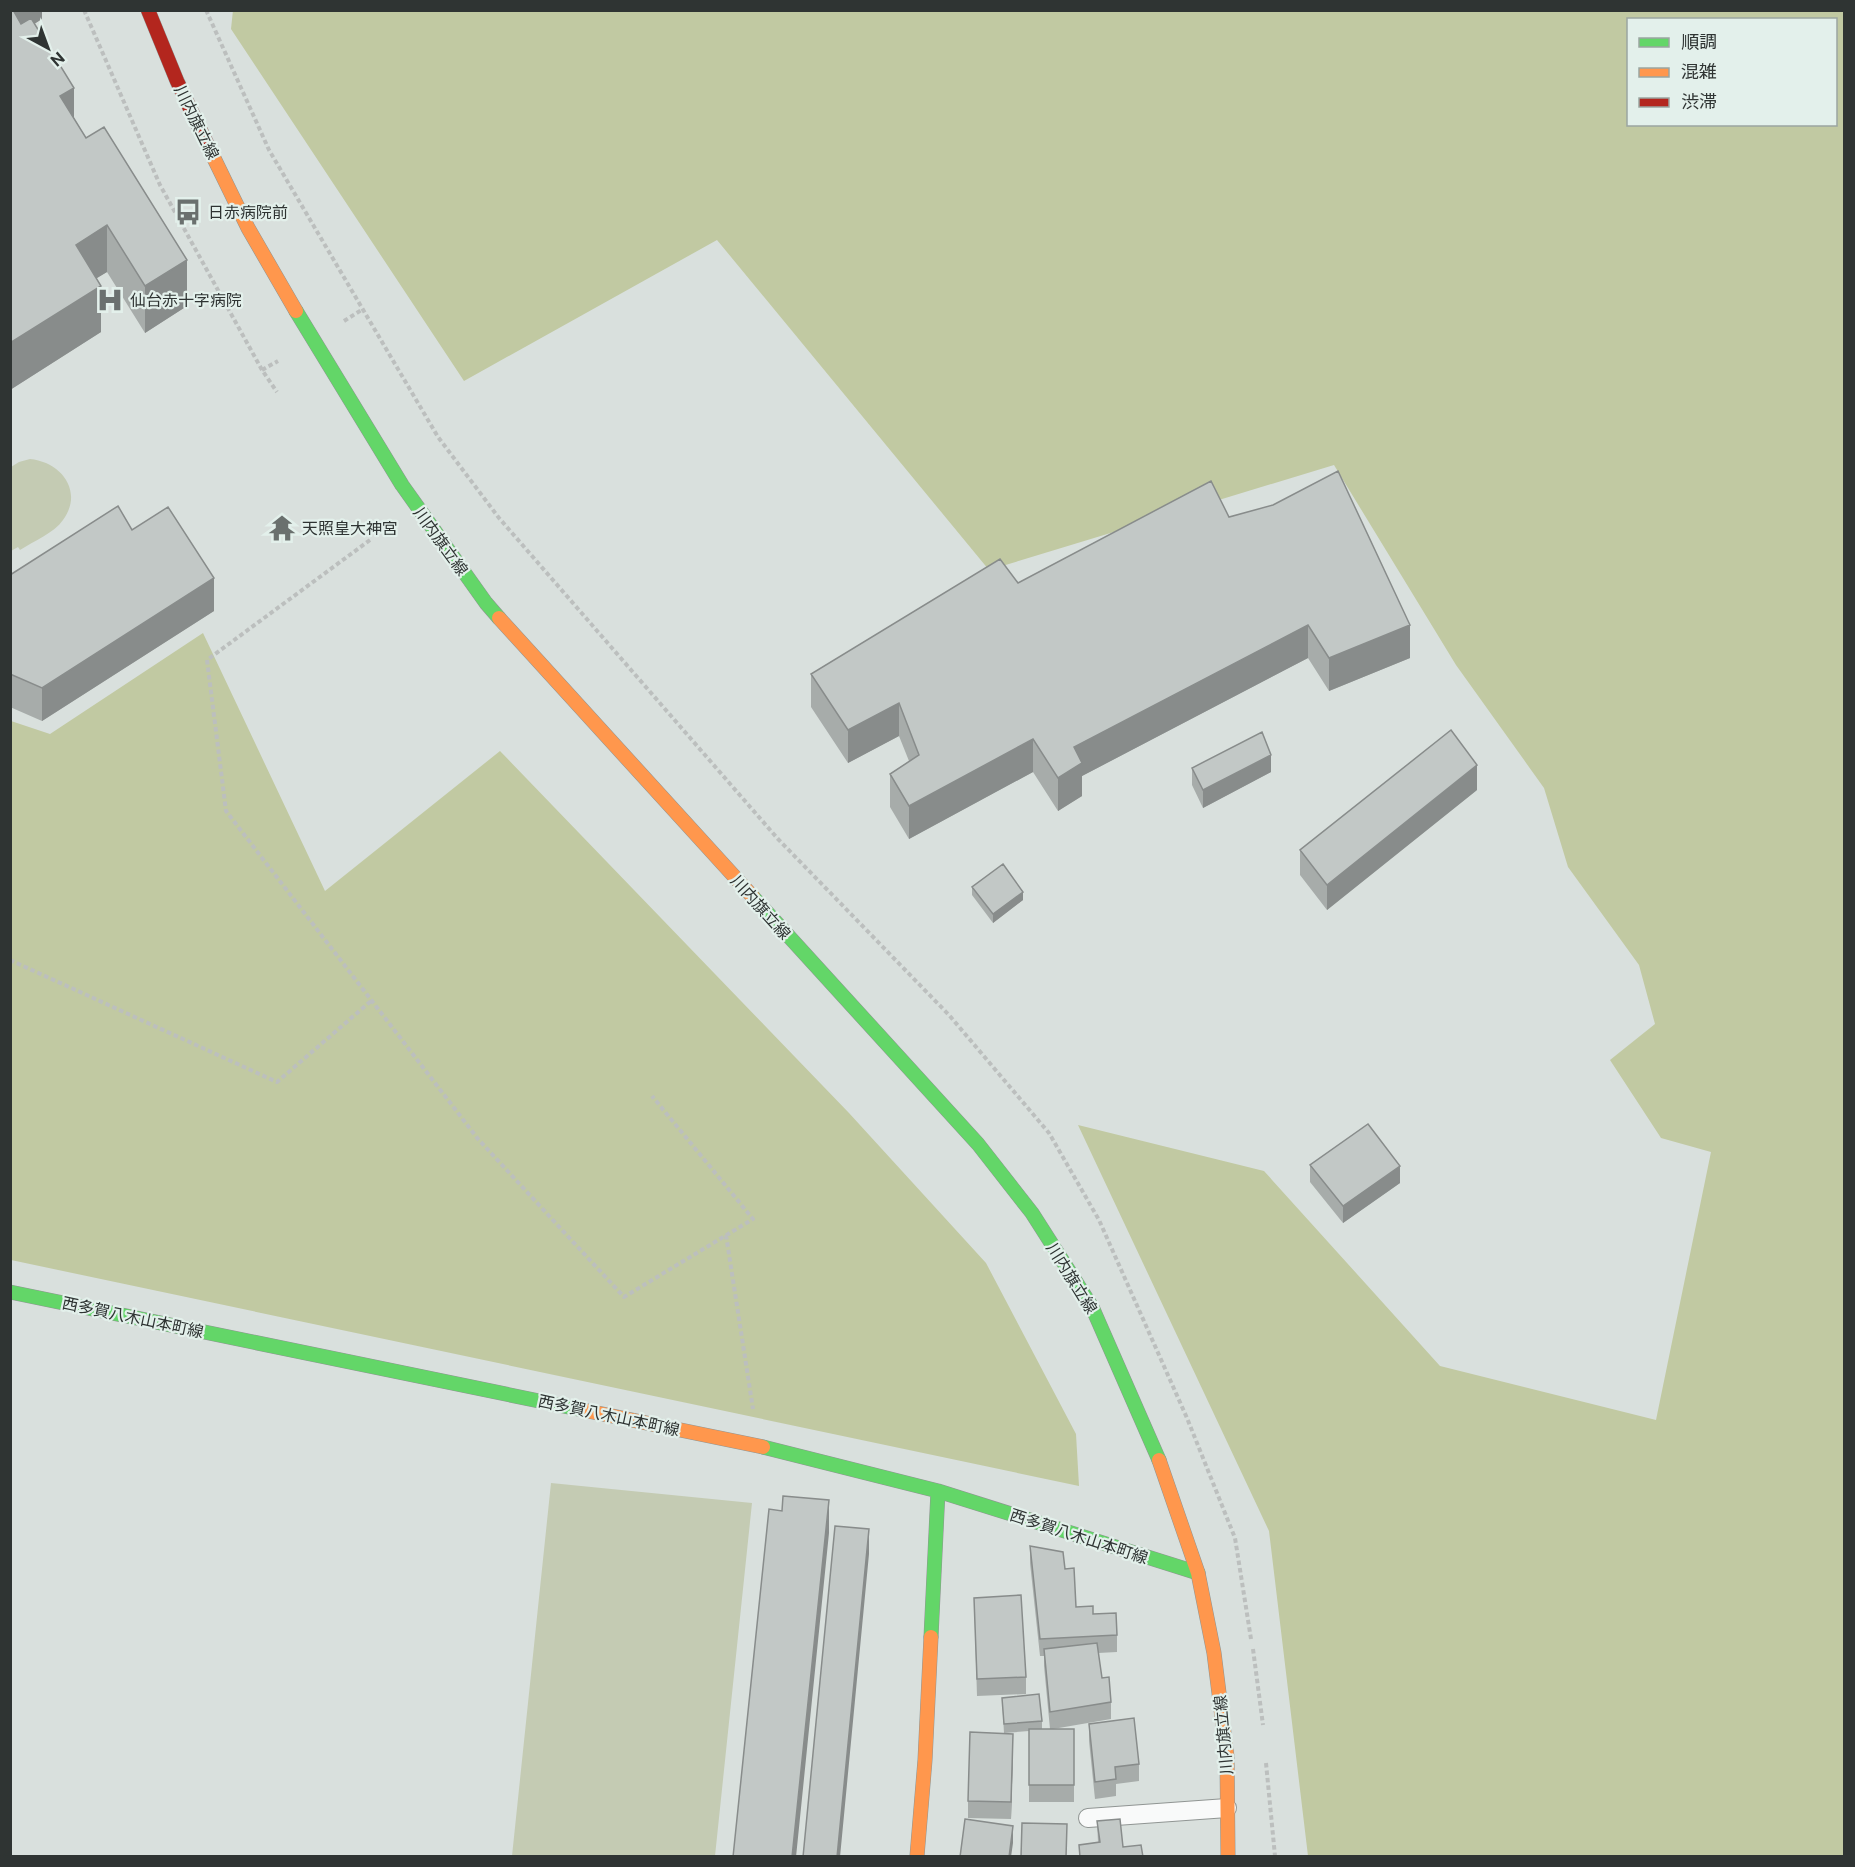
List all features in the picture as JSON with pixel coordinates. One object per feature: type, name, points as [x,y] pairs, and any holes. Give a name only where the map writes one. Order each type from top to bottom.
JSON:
[{"type":"street","name":"川内旗立線","points":[[148,10],[177,81],[248,228],[312,340],[402,485],[486,603],[978,1143],[1032,1213],[1092,1307],[1154,1446],[1198,1573],[1214,1653],[1227,1757],[1228,1857]]},
{"type":"street","name":"西多賀八木山本町線","points":[[10,1292],[759,1446],[938,1491],[1198,1573]]},
{"type":"street","points":[[917,1857],[925,1761],[938,1491]]},
{"type":"lane","points":[[1088,1818],[1227,1808]]},
{"type":"path","points":[[84,10],[160,185],[262,370],[277,392]]},
{"type":"path","points":[[344,321],[364,309]]},
{"type":"path","points":[[262,370],[278,361]]},
{"type":"path","points":[[370,540],[207,660],[226,811],[478,1139],[624,1297],[753,1219],[652,1096]]},
{"type":"path","points":[[10,960],[277,1082],[371,1000]]},
{"type":"path","points":[[726,1234],[759,1446]]},
{"type":"green space","points":[[233,10],[1844,11],[1844,1856],[1308,1856],[1269,1531],[1078,1125],[1264,1171],[1440,1366],[1656,1420],[1711,1152],[1661,1138],[1610,1060],[1655,1024],[1639,965],[1568,867],[1544,788],[1456,665],[1334,465],[989,570],[717,240],[464,381],[231,29]]},
{"type":"green space","points":[[30,459],[41,461],[60,472],[70,489],[69,509],[54,529],[20,550],[18,547],[11,551],[11,467]]},
{"type":"green space","points":[[203,633],[325,891],[500,751],[849,1113],[986,1263],[1076,1434],[1079,1486],[11,1260],[11,721],[50,734]]},
{"type":"green space","points":[[551,1483],[752,1503],[715,1856],[512,1856]]},
{"type":"building","points":[[10,10],[13,10],[21,24],[31,18],[74,88],[60,96],[86,138],[104,127],[187,260],[145,286],[107,225],[76,245],[101,286],[10,343]]},
{"type":"building","points":[[1338,471],[1410,625],[1329,658],[1308,625],[1074,747],[1082,763],[1058,778],[1033,739],[909,806],[890,774],[919,755],[899,703],[848,730],[811,674],[1000,559],[1018,583],[1211,481],[1229,517],[1273,505]]},
{"type":"building","points":[[118,506],[132,530],[168,507],[214,578],[42,688],[10,674],[10,575]]},
{"type":"building","points":[[1451,730],[1477,765],[1327,885],[1300,850]]},
{"type":"building","points":[[1262,732],[1271,755],[1203,790],[1192,768]]},
{"type":"building","points":[[1003,864],[1023,892],[993,914],[972,887]]},
{"type":"building","points":[[1368,1124],[1400,1166],[1343,1206],[1310,1165]]},
{"type":"building","points":[[783,1496],[829,1500],[792,1857],[733,1857],[769,1509],[782,1511]]},
{"type":"building","points":[[835,1526],[869,1529],[837,1857],[803,1857]]},
{"type":"building","points":[[1030,1546],[1063,1552],[1065,1569],[1074,1568],[1076,1607],[1093,1606],[1093,1614],[1116,1613],[1117,1635],[1040,1639]]},
{"type":"building","points":[[1021,1595],[1026,1677],[977,1679],[974,1598]]},
{"type":"building","points":[[1097,1643],[1102,1678],[1109,1677],[1111,1702],[1050,1712],[1044,1649]]},
{"type":"building","points":[[1039,1694],[1042,1721],[1004,1724],[1002,1698]]},
{"type":"building","points":[[1134,1718],[1139,1764],[1115,1767],[1116,1779],[1095,1782],[1089,1724]]},
{"type":"building","points":[[1029,1729],[1074,1729],[1074,1785],[1029,1785]]},
{"type":"building","points":[[970,1732],[1013,1734],[1011,1802],[968,1801]]},
{"type":"building","points":[[965,1819],[1013,1826],[1009,1857],[960,1857]]},
{"type":"building","points":[[1120,1819],[1123,1847],[1141,1845],[1143,1857],[1080,1857],[1079,1845],[1100,1842],[1097,1821]]},
{"type":"building","points":[[1022,1823],[1067,1824],[1066,1857],[1021,1857]]},
{"type":"traffic: fast","points":[[296,311],[402,485],[499,618]]},
{"type":"traffic: fast","points":[[753,897],[978,1144],[1032,1213],[1092,1307],[1159,1460]]},
{"type":"traffic: fast","points":[[10,1292],[583,1410]]},
{"type":"traffic: fast","points":[[763,1447],[938,1491],[1198,1573]]},
{"type":"traffic: fast","points":[[931,1637],[938,1491]]},
{"type":"traffic: slow","points":[[208,146],[248,228],[296,311]]},
{"type":"traffic: slow","points":[[499,618],[753,897]]},
{"type":"traffic: slow","points":[[583,1410],[763,1447]]},
{"type":"traffic: slow","points":[[1159,1460],[1198,1573],[1214,1653],[1227,1757],[1228,1856]]},
{"type":"traffic: slow","points":[[917,1856],[925,1760],[931,1637]]},
{"type":"traffic: jam","points":[[148,10],[177,81],[208,146]]},
{"type":"place","name":"日赤病院前","points":[[188,212]]},
{"type":"place","name":"仙台赤十字病院","points":[[110,300]]},
{"type":"place","name":"天照皇大神宮","points":[[282,528]]}]
